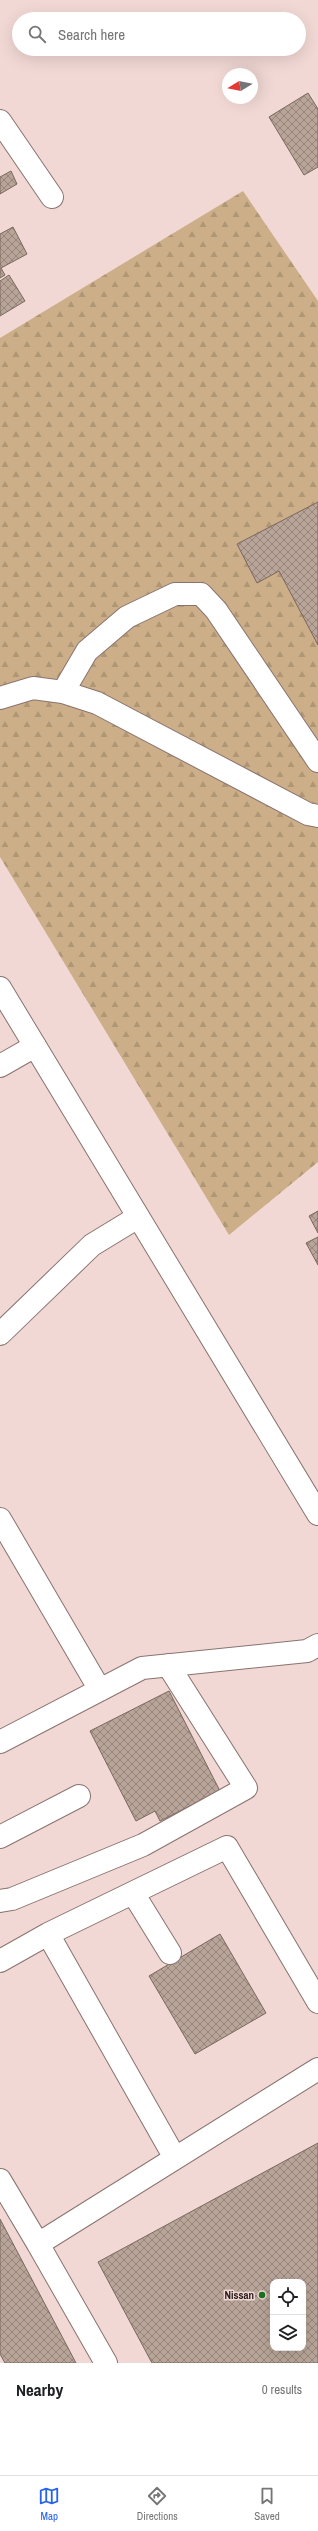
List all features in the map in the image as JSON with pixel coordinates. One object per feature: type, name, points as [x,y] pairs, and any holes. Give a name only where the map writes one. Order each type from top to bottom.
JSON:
[{"type":"main road","points":[[0,121],[52,197]]},
{"type":"main road","points":[[63,692],[87,651],[127,617],[174,594],[201,594],[216,610],[318,761]]},
{"type":"main road","points":[[0,698],[33,688],[63,692],[97,703],[308,814],[318,816]]},
{"type":"main road","points":[[0,988],[318,1514]]},
{"type":"main road","points":[[0,1066],[35,1046]]},
{"type":"main road","points":[[0,1334],[92,1245],[138,1217]]},
{"type":"main road","points":[[0,1519],[100,1690]]},
{"type":"main road","points":[[0,1742],[142,1668],[307,1651],[318,1645]]},
{"type":"main road","points":[[0,1901],[12,1899],[143,1845],[246,1788],[168,1665]]},
{"type":"main road","points":[[0,1837],[79,1796]]},
{"type":"main road","points":[[0,1961],[48,1934],[227,1847],[318,2002]]},
{"type":"main road","points":[[133,1893],[170,1953]]},
{"type":"main road","points":[[48,1934],[176,2158]]},
{"type":"main road","points":[[38,2244],[318,2069]]},
{"type":"main road","points":[[0,2180],[106,2363]]},
{"type":"green space","points":[[243,191],[318,301],[318,1162],[229,1235],[0,857],[0,338]]},
{"type":"building","points":[[308,93],[318,109],[318,167],[304,175],[269,117]]},
{"type":"building","points":[[11,171],[17,184],[0,194],[0,177]]},
{"type":"building","points":[[13,227],[27,254],[1,268],[5,275],[0,278],[0,234]]},
{"type":"building","points":[[9,275],[25,301],[0,316],[0,281]]},
{"type":"building","points":[[318,502],[318,645],[279,571],[257,583],[237,544]]},
{"type":"building","points":[[318,1211],[318,1233],[309,1216]]},
{"type":"building","points":[[318,1237],[318,1265],[306,1243]]},
{"type":"building","points":[[169,1691],[220,1791],[160,1821],[155,1811],[136,1821],[90,1731]]},
{"type":"building","points":[[220,1934],[266,2013],[195,2054],[149,1976]]},
{"type":"building","points":[[318,2143],[318,2363],[152,2363],[98,2262]]},
{"type":"building","points":[[0,2219],[76,2363],[5,2363],[0,2354]]},
{"type":"place","name":"Nissan","points":[[262,2295]]}]
